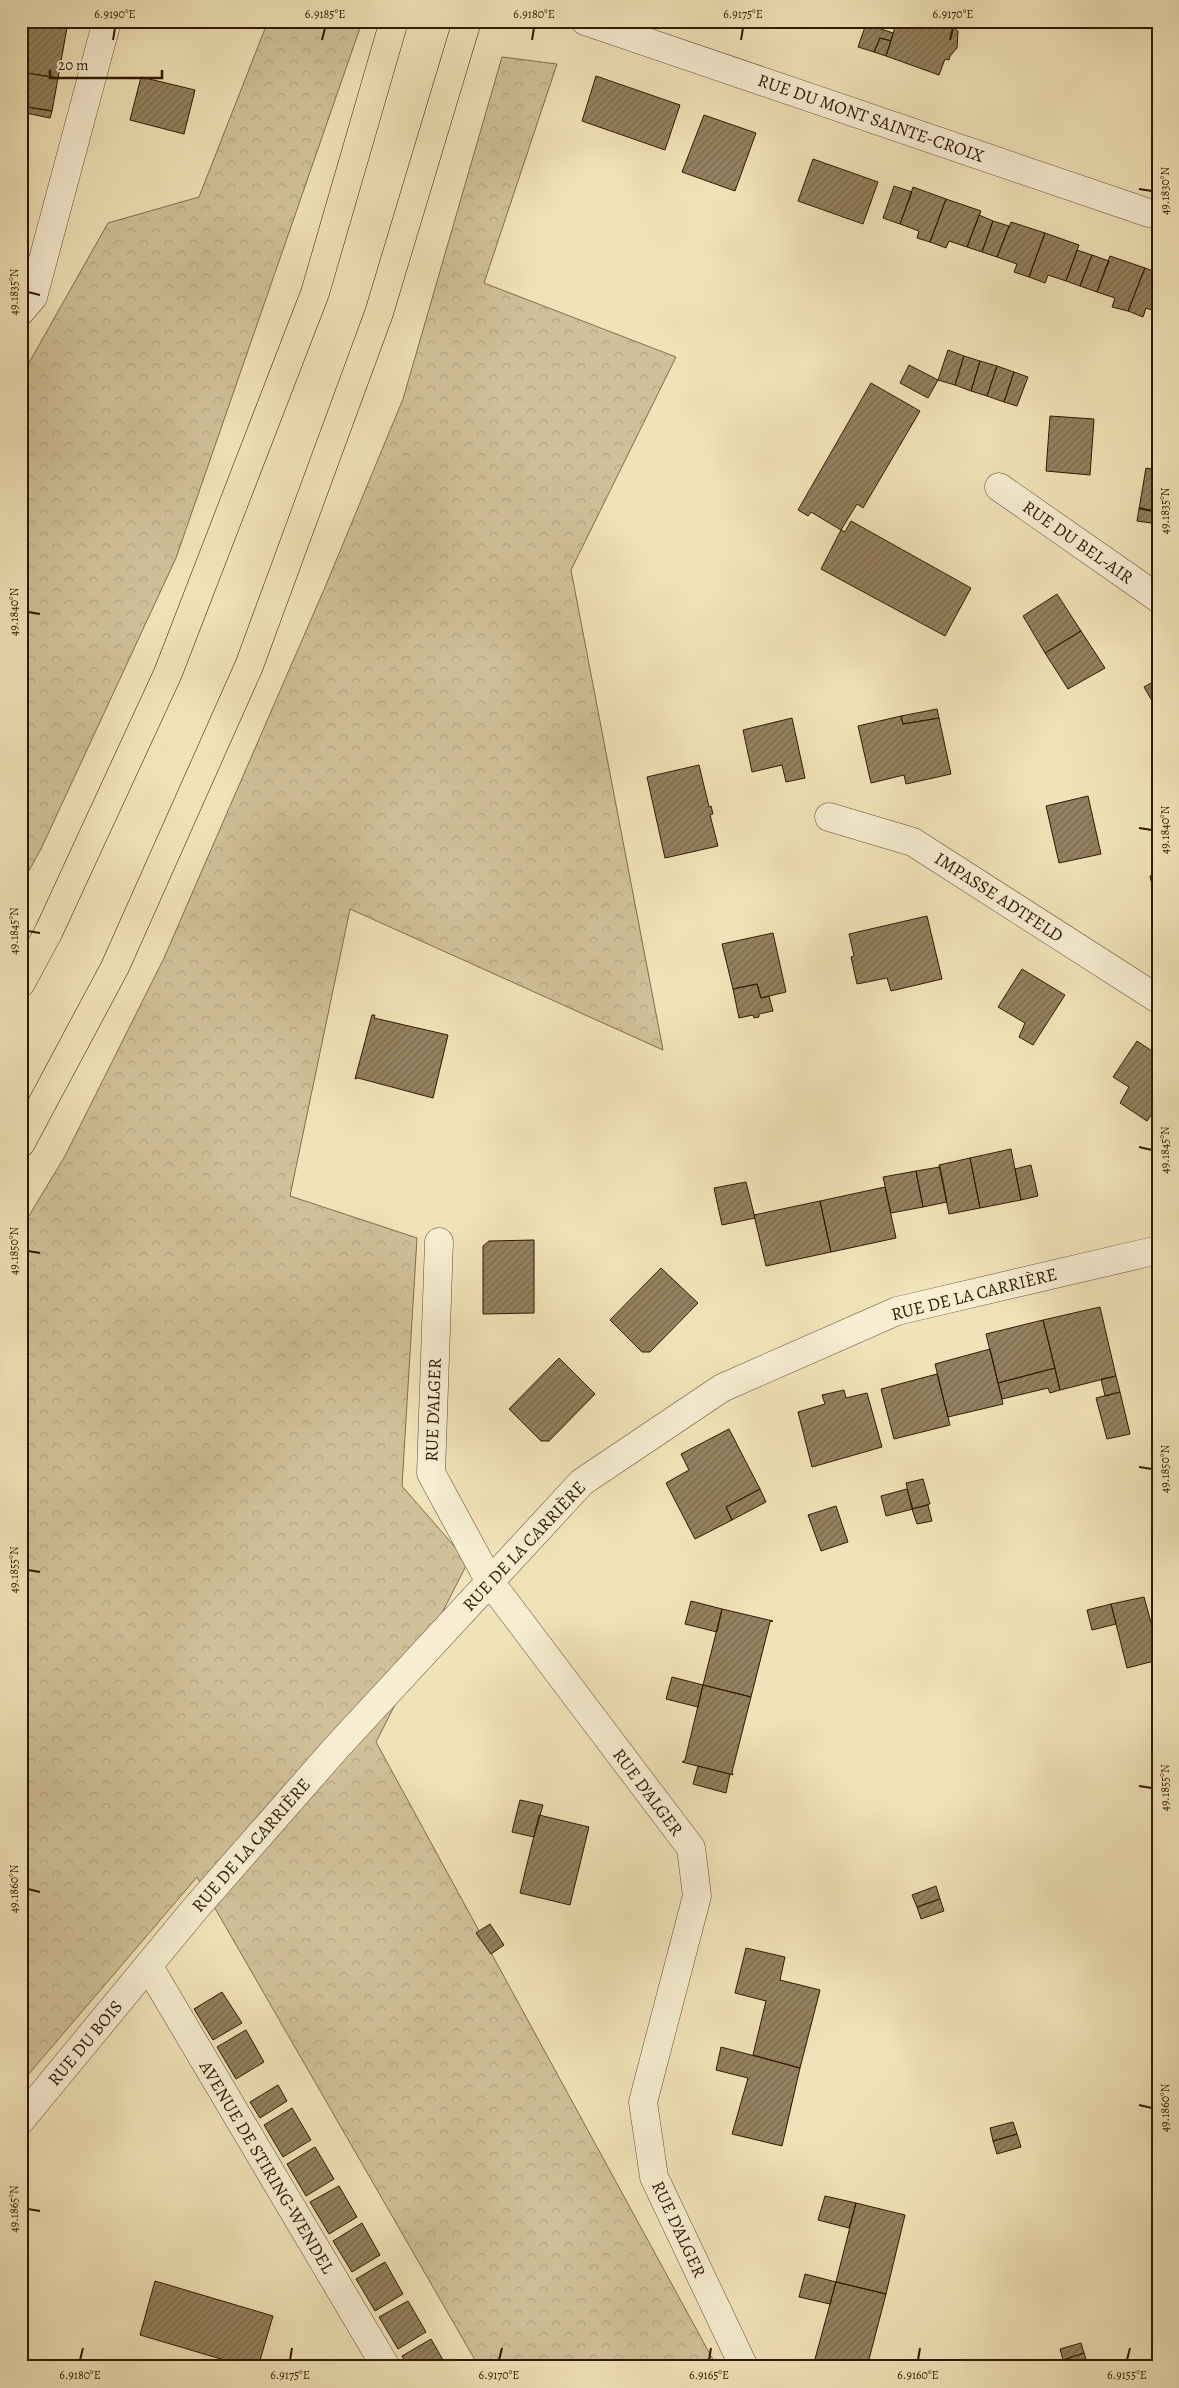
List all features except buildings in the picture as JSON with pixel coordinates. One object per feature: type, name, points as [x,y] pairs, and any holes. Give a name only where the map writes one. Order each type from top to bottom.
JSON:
[{"type":"highway","points":[[21,984],[49,931],[171,664],[315,293],[394,21]]},
{"type":"highway","points":[[21,1143],[115,967],[249,666],[379,313],[467,21]]},
{"type":"street","points":[[21,311],[33,297],[107,21]]},
{"type":"street","name":"RUE DU MONT SAINTE-CROIX","points":[[585,21],[1139,209],[1158,212]]},
{"type":"street","name":"RUE DU BEL-AIR","points":[[999,487],[1158,598]]},
{"type":"street","name":"IMPASSE ADTFELD","points":[[829,817],[913,842],[1158,998]]},
{"type":"street","name":"RUE D'ALGER","points":[[439,1242],[431,1473],[490,1582],[691,1848],[698,1896],[643,2102],[654,2176],[744,2367]]},
{"type":"street","name":"RUE DE LA CARRIÈRE","points":[[149,1966],[194,1910],[337,1747],[582,1482],[722,1388],[897,1311],[1158,1250]]},
{"type":"street","name":"RUE DU BOIS","points":[[21,2120],[149,1966]]},
{"type":"street","name":"AVENUE DE STIRING-WENDEL","points":[[149,1966],[386,2367]]},
{"type":"green space","points":[[268,21],[348,21],[361,25],[176,558],[41,849],[21,885],[21,377],[108,223],[199,197]]},
{"type":"green space","points":[[502,57],[557,64],[484,283],[676,357],[571,570],[663,1050],[350,909],[290,1196],[417,1238],[402,1486],[468,1562],[376,1742],[717,2367],[479,2367],[197,1877],[21,2083],[21,1229],[65,1156],[164,958],[326,585],[403,399]]}]
